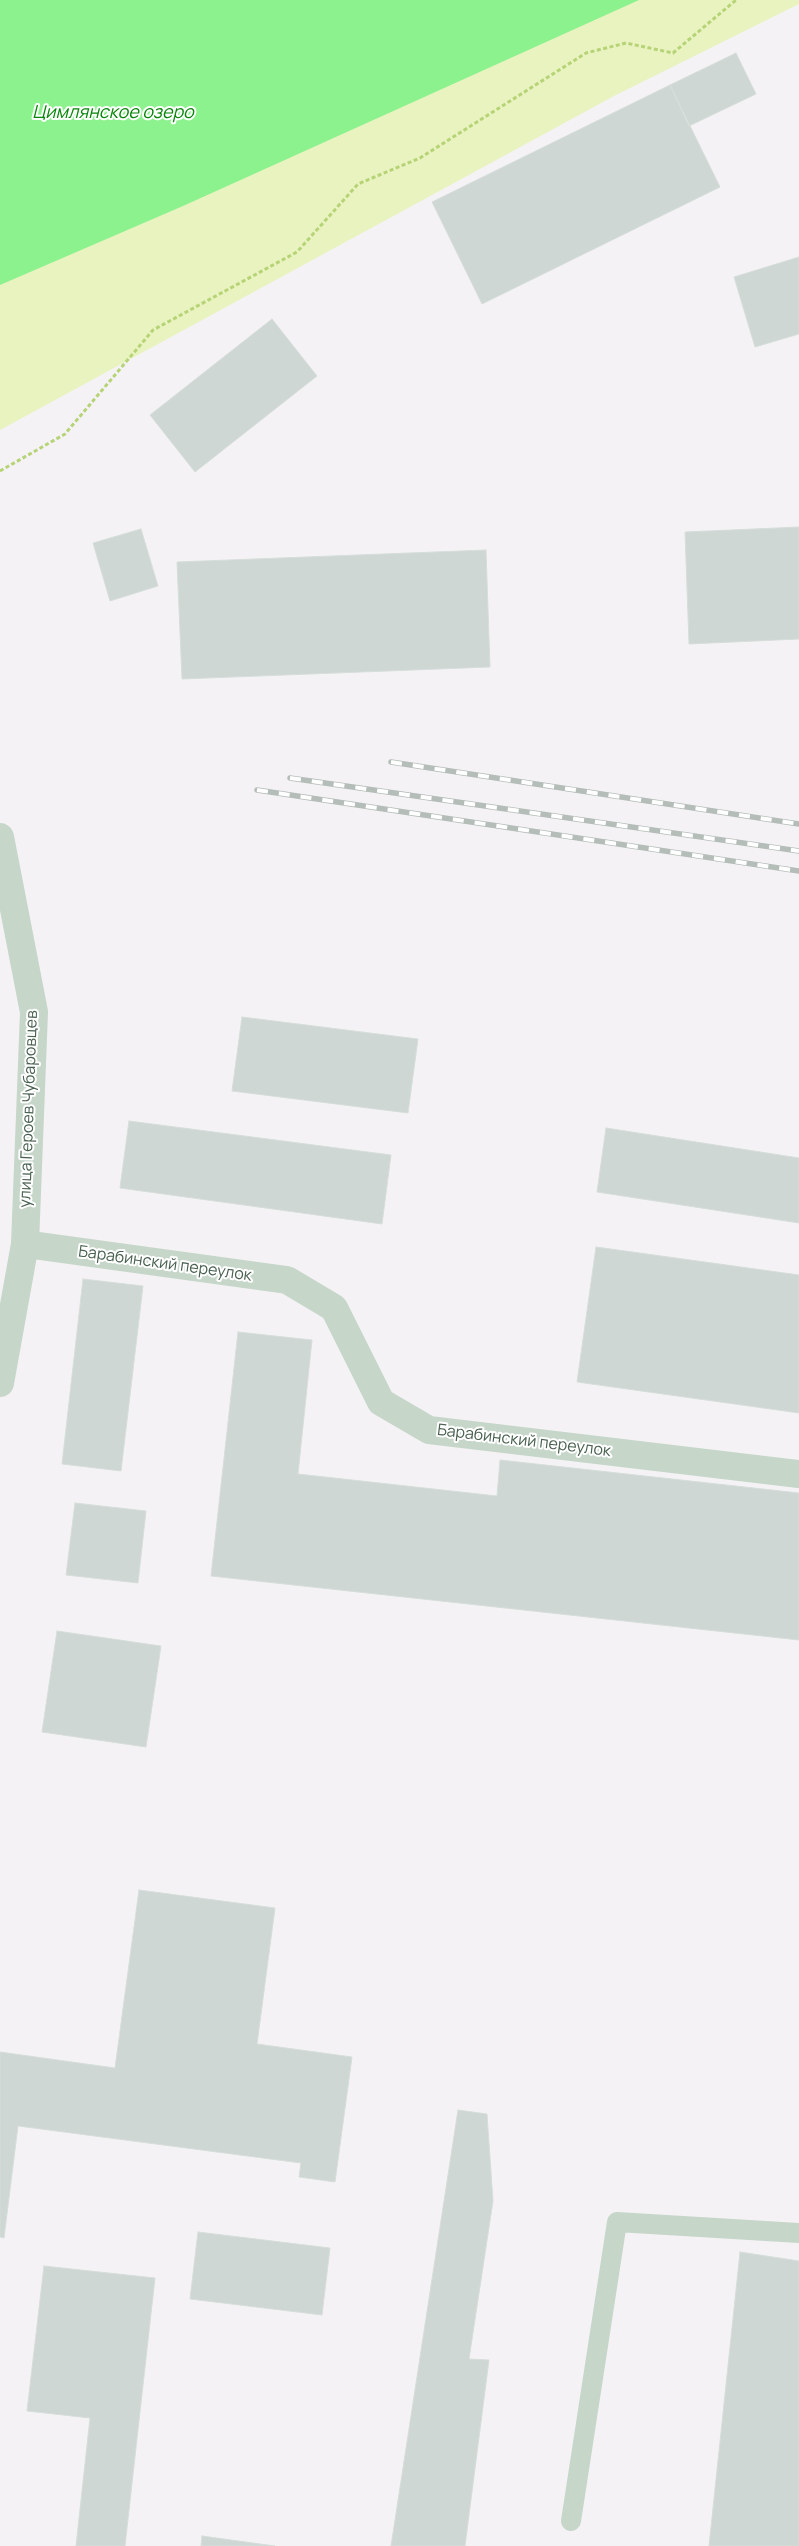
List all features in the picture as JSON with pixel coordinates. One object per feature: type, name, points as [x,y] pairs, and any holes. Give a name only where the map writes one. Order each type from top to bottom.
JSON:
[{"type":"street","name":"улица Героев Чубаровцев","points":[[0,836],[34,1012],[25,1244],[0,1383]]},
{"type":"street","name":"Барабинский переулок","points":[[25,1244],[287,1280],[334,1308],[381,1402],[429,1430],[799,1474]]},
{"type":"lane","points":[[571,2521],[617,2222],[799,2233]]},
{"type":"path","points":[[0,471],[65,434],[153,330],[297,252],[358,184],[420,158],[586,54],[626,43],[672,53],[736,0]]},
{"type":"shaded area","points":[[0,0],[799,0],[799,4],[614,96],[0,430]]},
{"type":"water","name":"Цимлянское озеро","points":[[0,0],[639,0],[183,206],[0,285]]},
{"type":"building","points":[[736,53],[756,94],[689,126],[670,85]]},
{"type":"building","points":[[670,85],[720,187],[482,304],[432,202]]},
{"type":"building","points":[[799,257],[799,334],[755,347],[734,277]]},
{"type":"building","points":[[272,319],[317,376],[195,472],[150,415]]},
{"type":"building","points":[[799,527],[799,639],[689,644],[685,532]]},
{"type":"building","points":[[141,529],[158,586],[110,601],[93,543]]},
{"type":"building","points":[[486,550],[490,667],[182,679],[177,562]]},
{"type":"building","points":[[242,1017],[418,1039],[408,1113],[232,1091]]},
{"type":"building","points":[[129,1121],[391,1155],[382,1224],[120,1188]]},
{"type":"building","points":[[606,1128],[799,1158],[799,1223],[597,1192]]},
{"type":"building","points":[[596,1247],[799,1275],[799,1413],[577,1382]]},
{"type":"building","points":[[83,1279],[143,1286],[121,1471],[62,1464]]},
{"type":"building","points":[[238,1332],[312,1340],[298,1474],[497,1496],[500,1460],[799,1493],[799,1640],[211,1576]]},
{"type":"building","points":[[75,1503],[146,1511],[138,1583],[66,1575]]},
{"type":"building","points":[[57,1631],[161,1646],[146,1747],[42,1732]]},
{"type":"building","points":[[139,1890],[275,1908],[257,2044],[352,2057],[335,2182],[299,2177],[301,2163],[18,2126],[4,2238],[0,2237],[0,2052],[115,2068]]},
{"type":"building","points":[[458,2110],[487,2114],[493,2201],[469,2359],[489,2360],[465,2546],[391,2546]]},
{"type":"building","points":[[198,2232],[330,2248],[322,2315],[190,2299]]},
{"type":"building","points":[[740,2252],[799,2261],[799,2546],[709,2546]]},
{"type":"building","points":[[44,2266],[155,2278],[125,2546],[76,2546],[90,2418],[27,2411]]},
{"type":"building","points":[[202,2536],[275,2546],[201,2546]]},
{"type":"railway","points":[[391,762],[799,824]]},
{"type":"railway","points":[[290,778],[799,851]]},
{"type":"railway","points":[[257,790],[799,871]]}]
